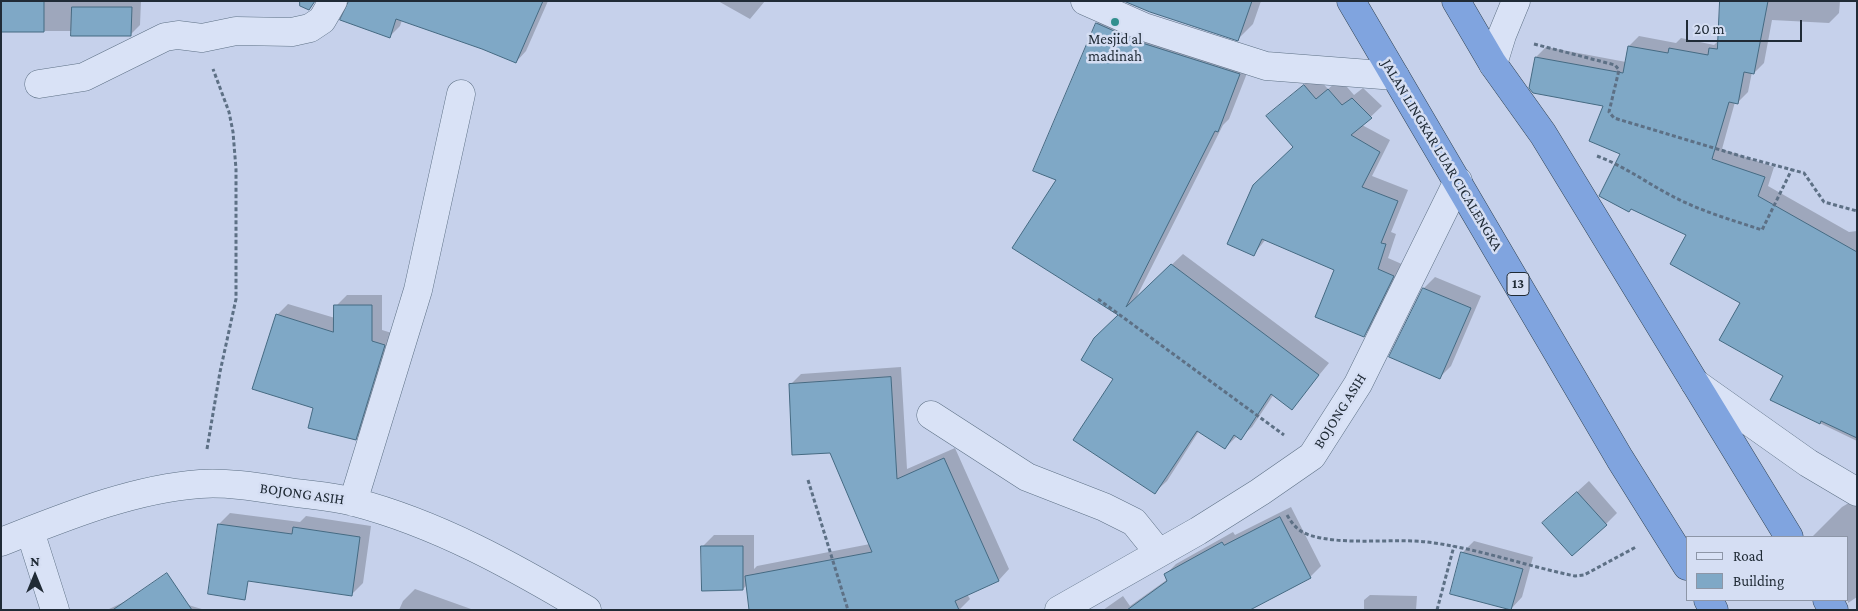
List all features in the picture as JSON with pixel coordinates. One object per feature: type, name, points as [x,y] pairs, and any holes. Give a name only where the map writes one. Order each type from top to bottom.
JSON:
[{"type":"highway","name":"JALAN LINGKAR LUAR CICALENGKA","points":[[1351,1],[1620,459],[1686,564]]},
{"type":"highway","points":[[1456,1],[1493,64],[1543,134],[1788,536]]},
{"type":"street","points":[[39,84],[84,77],[165,37],[178,35],[202,38],[236,31],[292,32],[310,28],[322,20],[333,1]]},
{"type":"street","points":[[1085,1],[1144,27],[1266,66],[1396,76]]},
{"type":"street","points":[[1493,64],[1516,1]]},
{"type":"street","points":[[353,502],[418,290],[461,94]]},
{"type":"street","name":"BOJONG ASIH","points":[[1059,610],[1267,487],[1312,456],[1358,384],[1458,181]]},
{"type":"street","points":[[1695,383],[1808,464],[1857,492]]},
{"type":"street","points":[[932,416],[1028,477],[1104,507],[1134,522],[1159,552]]},
{"type":"street","name":"BOJONG ASIH","points":[[1,542],[94,508],[160,489],[202,483],[260,488],[353,502],[432,528],[513,567],[587,610]]},
{"type":"street","points":[[30,531],[55,610]]},
{"type":"path","points":[[1502,35],[1615,65],[1620,70],[1609,112],[1614,118],[1804,173],[1824,202],[1857,211]]},
{"type":"path","points":[[202,38],[229,112],[236,169],[236,299],[220,372],[202,483]]},
{"type":"path","points":[[1595,155],[1634,173],[1673,196],[1716,215],[1762,230],[1792,170]]},
{"type":"path","points":[[1098,299],[1312,456]]},
{"type":"path","points":[[808,480],[848,610]]},
{"type":"path","points":[[1267,487],[1296,529],[1310,535],[1374,542],[1424,542],[1454,546],[1575,576],[1584,575],[1665,531]]},
{"type":"path","points":[[1437,610],[1454,546]]},
{"type":"building","points":[[1,1],[44,1],[44,32],[1,32]]},
{"type":"building","points":[[300,1],[315,1],[309,10],[300,6]]},
{"type":"building","points":[[349,1],[543,1],[516,63],[396,19],[390,38],[340,20]]},
{"type":"building","points":[[1124,1],[1252,1],[1238,41],[1150,12]]},
{"type":"building","points":[[1720,1],[1768,1],[1754,74],[1744,72],[1738,104],[1729,102],[1712,159],[1765,177],[1758,196],[1857,252],[1857,438],[1821,421],[1820,424],[1770,400],[1783,376],[1719,340],[1740,303],[1670,264],[1686,235],[1631,209],[1629,212],[1599,196],[1620,154],[1589,141],[1603,106],[1533,93],[1529,88],[1535,57],[1623,73],[1628,46],[1668,53],[1669,48],[1708,55],[1709,48],[1717,49]]},
{"type":"building","points":[[72,7],[132,7],[131,36],[71,36]]},
{"type":"building","points":[[1096,23],[1139,42],[1240,74],[1218,132],[1215,131],[1126,307],[1171,264],[1319,375],[1292,410],[1271,394],[1241,440],[1234,435],[1225,449],[1197,431],[1155,494],[1073,440],[1113,379],[1081,360],[1094,338],[1118,315],[1012,248],[1056,180],[1033,171]]},
{"type":"building","points":[[1304,85],[1316,99],[1328,89],[1342,105],[1352,98],[1372,118],[1351,135],[1380,152],[1362,187],[1398,201],[1381,243],[1386,244],[1378,269],[1394,276],[1364,337],[1315,317],[1334,270],[1262,239],[1254,256],[1227,244],[1253,185],[1293,147],[1266,116]]},
{"type":"building","points":[[1423,288],[1471,308],[1440,379],[1389,357]]},
{"type":"building","points":[[334,305],[372,305],[372,341],[385,345],[356,440],[308,428],[313,408],[252,389],[276,314],[333,332]]},
{"type":"building","points":[[891,377],[897,479],[944,458],[999,581],[955,601],[959,610],[749,610],[745,576],[872,552],[830,453],[792,455],[789,384]]},
{"type":"building","points":[[1577,492],[1607,525],[1572,556],[1542,523]]},
{"type":"building","points":[[1280,517],[1311,578],[1250,610],[1127,610],[1167,581],[1164,574],[1222,542],[1224,545]]},
{"type":"building","points":[[218,524],[292,534],[293,527],[360,537],[352,596],[248,581],[245,600],[208,594]]},
{"type":"building","points":[[701,546],[743,546],[743,590],[702,591]]},
{"type":"building","points":[[1461,552],[1523,569],[1511,610],[1450,594]]},
{"type":"building","points":[[167,573],[192,610],[113,610]]},
{"type":"place","name":"Mesjid al madinah","points":[[1115,22]]}]
